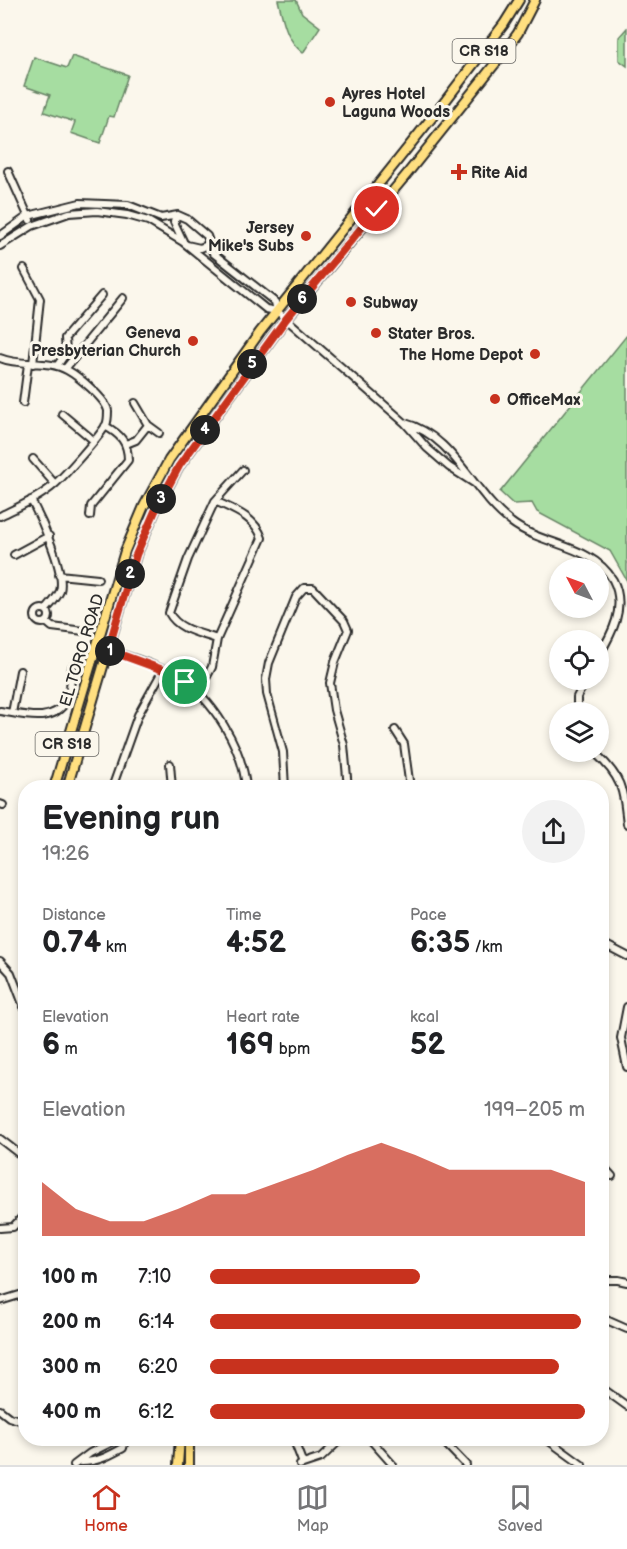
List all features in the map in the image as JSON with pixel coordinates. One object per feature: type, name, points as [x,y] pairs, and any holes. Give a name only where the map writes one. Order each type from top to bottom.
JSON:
[{"type":"main road","name":"EL TORO ROAD","points":[[56,780],[125,552],[144,506],[164,469],[277,311],[446,100],[504,24],[519,0]]},
{"type":"main road","name":"EL TORO ROAD","points":[[69,780],[136,555],[155,511],[179,466],[286,319],[407,174],[502,55],[518,33],[535,0]]},
{"type":"main road","points":[[178,1465],[179,1446]]},
{"type":"main road","points":[[189,1446],[189,1465]]},
{"type":"street","points":[[8,171],[32,226]]},
{"type":"street","points":[[0,236],[28,216],[80,203],[128,205],[161,218],[178,215],[202,231],[207,236],[213,253],[275,302],[277,311]]},
{"type":"street","points":[[0,246],[32,226],[69,213],[97,211],[127,215],[148,221],[185,243],[266,309],[277,311],[405,423],[427,448],[474,483]]},
{"type":"street","points":[[178,215],[174,222],[185,243],[201,248],[210,244]]},
{"type":"street","points":[[23,404],[40,299],[24,269]]},
{"type":"street","points":[[57,366],[66,353],[65,338],[102,295]]},
{"type":"street","points":[[65,369],[123,298]]},
{"type":"street","points":[[66,348],[75,354]]},
{"type":"street","points":[[0,358],[17,363],[57,366],[65,369],[105,403],[108,413],[105,426],[55,484],[31,500],[1,515]]},
{"type":"street","points":[[135,403],[148,425],[159,434]]},
{"type":"street","points":[[62,414],[93,440]]},
{"type":"street","points":[[405,423],[416,426],[448,451],[509,521],[529,534],[590,556],[600,564],[613,580],[624,607],[609,639]]},
{"type":"street","points":[[126,444],[136,440],[148,425]]},
{"type":"street","points":[[90,516],[91,506],[128,460],[126,444],[116,432],[105,426]]},
{"type":"street","points":[[444,462],[448,451]]},
{"type":"street","points":[[33,459],[55,484]]},
{"type":"street","points":[[217,639],[173,621],[169,613],[188,559],[215,501],[243,470]]},
{"type":"street","points":[[31,500],[49,536],[59,575],[60,591],[46,610]]},
{"type":"street","points":[[196,691],[212,667],[217,639],[262,538],[258,528],[242,514],[215,501]]},
{"type":"street","points":[[14,555],[49,536]]},
{"type":"street","points":[[59,575],[98,579]]},
{"type":"street","points":[[285,780],[283,752],[267,694],[266,679],[269,663],[296,597],[304,588],[313,588],[344,621],[348,630],[335,662],[330,683],[334,710],[344,746],[347,780]]},
{"type":"street","points":[[46,610],[38,610],[35,617],[40,623],[46,622],[52,627],[84,631]]},
{"type":"street","points":[[46,610],[49,615],[46,622]]},
{"type":"street","points":[[95,647],[163,670],[179,678],[196,691],[224,724],[237,749],[244,780]]},
{"type":"street","points":[[0,711],[41,717],[51,715],[67,700],[72,667]]},
{"type":"street","points":[[115,780],[138,715],[163,670]]},
{"type":"street","points":[[12,713],[20,671]]},
{"type":"street","points":[[394,730],[404,744],[409,780]]},
{"type":"street","points":[[605,762],[619,779],[627,824]]},
{"type":"street","points":[[170,764],[171,780]]},
{"type":"street","points":[[609,947],[627,956]]},
{"type":"street","points":[[0,961],[11,973],[18,991]]},
{"type":"street","points":[[627,1007],[621,1038],[627,1067]]},
{"type":"street","points":[[0,1139],[18,1153]]},
{"type":"street","points":[[609,1173],[612,1176]]},
{"type":"street","points":[[0,1228],[13,1227],[18,1222]]},
{"type":"street","points":[[609,1280],[627,1282]]},
{"type":"street","points":[[0,1301],[18,1295]]},
{"type":"street","points":[[609,1321],[627,1329]]},
{"type":"street","points":[[609,1393],[627,1406]]},
{"type":"street","points":[[0,1410],[9,1417],[18,1420]]},
{"type":"street","points":[[77,1463],[104,1446]]},
{"type":"street","points":[[77,1463],[95,1462],[124,1446]]},
{"type":"street","points":[[296,1446],[302,1464],[321,1458],[334,1446]]},
{"type":"street","points":[[376,1446],[393,1465]]},
{"type":"street","points":[[448,1446],[466,1465]]},
{"type":"street","points":[[556,1446],[582,1465]]},
{"type":"green space","points":[[278,0],[296,0],[302,13],[320,27],[303,53],[289,36]]},
{"type":"green space","points":[[627,28],[627,66],[619,60],[619,37]]},
{"type":"green space","points":[[72,56],[128,75],[114,117],[109,116],[100,143],[71,133],[75,122],[44,112],[50,95],[24,86],[34,57],[67,68]]},
{"type":"green space","points":[[627,335],[627,581],[610,551],[537,512],[532,503],[513,504],[500,492]]},
{"type":"place","name":"Ayres Hotel Laguna Woods","points":[[330,102]]},
{"type":"place","name":"Rite Aid","points":[[459,172]]},
{"type":"place","name":"Jersey Mike's Subs","points":[[306,236]]},
{"type":"place","name":"Subway","points":[[351,302]]},
{"type":"place","name":"Stater Bros.","points":[[376,333]]},
{"type":"place","name":"Geneva Presbyterian Church","points":[[193,341]]},
{"type":"place","name":"The Home Depot","points":[[535,354]]},
{"type":"place","name":"OfficeMax","points":[[495,399]]},
{"type":"route","points":[[185,682],[163,670],[108,650],[136,555],[155,511],[179,466],[286,319],[377,209]]}]
